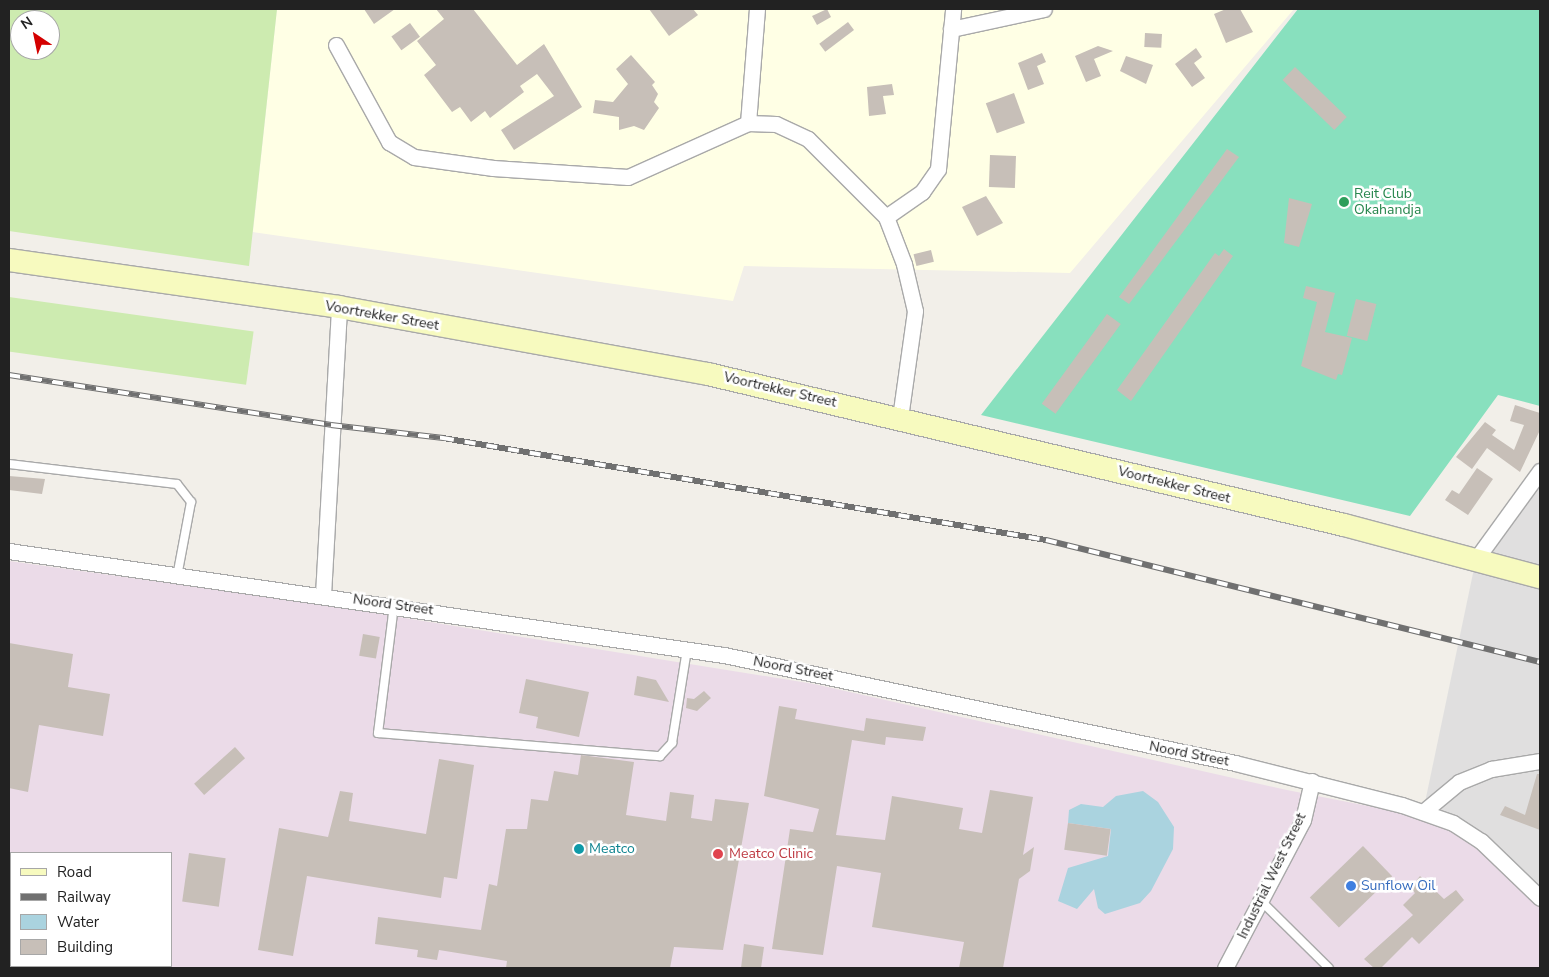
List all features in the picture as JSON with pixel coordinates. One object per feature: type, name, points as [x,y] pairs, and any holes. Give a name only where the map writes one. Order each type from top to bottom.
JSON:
[{"type":"main road","name":"Voortrekker Street","points":[[9,260],[339,307],[708,374],[900,418],[1540,577]]},
{"type":"street","points":[[748,123],[757,9]]},
{"type":"street","points":[[886,216],[922,192],[938,169],[953,9]]},
{"type":"street","points":[[951,29],[1044,9]]},
{"type":"street","points":[[336,44],[389,142],[414,157],[493,168],[628,177],[748,123],[776,124],[808,139],[886,216],[915,311],[900,418]]},
{"type":"street","points":[[323,595],[339,307]]},
{"type":"street","points":[[1476,560],[1540,471]]},
{"type":"street","name":"Noord Street","points":[[9,551],[177,577],[394,605],[688,649],[853,680],[1312,781],[1423,812],[1481,841],[1540,898]]},
{"type":"street","points":[[1423,812],[1459,782],[1498,767],[1540,761]]},
{"type":"street","name":"Industrial West Street","points":[[1225,968],[1303,820],[1312,781]]},
{"type":"lane","points":[[9,464],[177,484],[191,502],[177,577]]},
{"type":"lane","points":[[394,605],[378,733],[660,756],[672,743],[688,649]]},
{"type":"lane","points":[[1261,901],[1329,968]]},
{"type":"shaded area","points":[[277,9],[1294,9],[1070,273],[744,266],[733,301],[253,232]]},
{"type":"shaded area","points":[[1540,472],[1540,899],[1423,812],[1476,559]]},
{"type":"shaded area","points":[[9,561],[318,604],[814,684],[1287,790],[1383,809],[1423,812],[1453,823],[1540,899],[1540,968],[9,968]]},
{"type":"green space","points":[[9,9],[277,9],[249,266],[9,231]]},
{"type":"green space","name":"Reit Club Okahandja","points":[[1298,9],[1540,9],[1540,406],[1498,395],[1410,516],[981,415]]},
{"type":"green space","points":[[9,297],[254,331],[246,385],[9,352]]},
{"type":"water","points":[[1143,791],[1158,802],[1174,827],[1173,849],[1151,891],[1140,903],[1105,914],[1098,908],[1094,889],[1077,909],[1058,901],[1068,868],[1108,856],[1111,829],[1068,823],[1069,810],[1081,804],[1103,807],[1116,796]]},
{"type":"building","points":[[364,9],[395,9],[374,24]]},
{"type":"building","points":[[436,9],[473,9],[517,65],[544,44],[582,107],[514,150],[501,130],[554,96],[537,74],[520,86],[524,92],[490,118],[485,111],[471,122],[460,107],[452,112],[424,75],[436,65],[417,41],[444,19]]},
{"type":"building","points":[[649,9],[693,9],[698,15],[669,36]]},
{"type":"building","points":[[827,9],[831,17],[817,25],[812,16]]},
{"type":"building","points":[[1226,9],[1240,9],[1253,32],[1226,43],[1214,14]]},
{"type":"building","points":[[848,22],[854,30],[825,52],[819,44]]},
{"type":"building","points":[[410,23],[420,37],[401,50],[391,37]]},
{"type":"building","points":[[1145,33],[1162,34],[1161,48],[1144,47]]},
{"type":"building","points":[[1098,46],[1113,51],[1094,59],[1101,76],[1086,82],[1075,56]]},
{"type":"building","points":[[1196,48],[1202,57],[1194,63],[1205,78],[1192,87],[1175,64]]},
{"type":"building","points":[[1042,53],[1046,62],[1037,66],[1044,84],[1028,90],[1018,63]]},
{"type":"building","points":[[631,55],[655,82],[652,85],[658,94],[654,102],[659,108],[644,130],[634,126],[619,130],[619,117],[593,113],[595,100],[613,102],[628,84],[616,69]]},
{"type":"building","points":[[1126,56],[1153,65],[1146,84],[1120,71]]},
{"type":"building","points":[[1295,67],[1347,117],[1334,130],[1282,80]]},
{"type":"building","points":[[892,84],[894,95],[883,96],[886,114],[869,116],[867,87]]},
{"type":"building","points":[[1014,93],[1025,123],[997,133],[986,103]]},
{"type":"building","points":[[1227,149],[1239,157],[1129,304],[1119,297]]},
{"type":"building","points":[[990,155],[1016,156],[1015,188],[989,187]]},
{"type":"building","points":[[986,196],[1003,223],[977,236],[962,207]]},
{"type":"building","points":[[1289,198],[1312,204],[1299,247],[1284,243]]},
{"type":"building","points":[[1224,249],[1233,256],[1131,401],[1117,390],[1215,253],[1219,256]]},
{"type":"building","points":[[931,250],[934,262],[916,266],[914,254]]},
{"type":"building","points":[[1306,286],[1335,293],[1325,332],[1352,338],[1342,375],[1338,374],[1336,380],[1301,366],[1317,302],[1303,298]]},
{"type":"building","points":[[1356,299],[1376,304],[1367,341],[1347,336]]},
{"type":"building","points":[[1107,314],[1121,324],[1056,414],[1042,404]]},
{"type":"building","points":[[1515,405],[1540,413],[1540,430],[1520,472],[1487,448],[1472,469],[1456,457],[1485,422],[1496,430],[1492,435],[1514,450],[1524,425],[1510,421]]},
{"type":"building","points":[[1477,468],[1493,479],[1468,515],[1445,500],[1452,490],[1459,494]]},
{"type":"building","points":[[9,476],[45,479],[42,494],[9,490]]},
{"type":"building","points":[[363,634],[380,637],[376,659],[359,656]]},
{"type":"building","points":[[9,643],[73,654],[68,687],[110,694],[103,736],[39,725],[28,792],[9,788]]},
{"type":"building","points":[[637,676],[656,680],[669,702],[634,695]]},
{"type":"building","points":[[526,679],[589,692],[579,737],[536,728],[538,717],[519,713]]},
{"type":"building","points":[[704,691],[711,698],[697,711],[686,708],[687,698],[694,699]]},
{"type":"building","points":[[779,706],[797,709],[795,719],[864,731],[866,718],[926,727],[923,741],[886,737],[885,745],[852,740],[836,835],[885,840],[892,796],[963,808],[959,829],[982,833],[990,790],[1033,797],[1023,855],[1034,847],[1030,871],[1019,879],[1003,968],[959,968],[964,942],[872,927],[881,873],[837,866],[823,955],[772,949],[790,829],[813,832],[819,809],[764,796]]},
{"type":"building","points":[[235,747],[245,758],[204,795],[194,784]]},
{"type":"building","name":"Meatco","points":[[581,755],[634,762],[626,815],[666,821],[670,792],[694,795],[691,818],[712,821],[715,799],[749,803],[723,950],[674,947],[670,968],[506,968],[507,961],[439,950],[437,960],[417,957],[418,950],[375,944],[378,917],[481,930],[489,884],[497,886],[506,829],[527,829],[531,799],[548,801],[554,771],[578,775]]},
{"type":"building","points":[[439,759],[474,765],[457,879],[444,877],[441,898],[307,876],[293,956],[258,950],[279,828],[328,837],[340,791],[353,793],[349,821],[426,834]]},
{"type":"building","points":[[1537,774],[1540,774],[1540,830],[1500,815],[1505,806],[1525,815]]},
{"type":"building","points":[[1068,823],[1111,829],[1107,856],[1064,850]]},
{"type":"building","name":"Sunflow Oil","points":[[1363,846],[1392,876],[1339,928],[1310,897]]},
{"type":"building","points":[[189,853],[226,858],[219,907],[182,902]]},
{"type":"building","points":[[1420,876],[1444,899],[1456,890],[1464,900],[1419,944],[1412,937],[1381,968],[1374,968],[1364,959],[1413,915],[1403,905],[1415,893],[1410,888]]},
{"type":"building","points":[[744,944],[764,947],[761,968],[741,968]]},
{"type":"railway","points":[[9,375],[331,425],[443,438],[1046,540],[1540,662]]},
{"type":"place","name":"Reit Club Okahandja","points":[[1344,202]]},
{"type":"place","name":"Meatco","points":[[579,849]]},
{"type":"place","name":"Meatco Clinic","points":[[718,854]]},
{"type":"place","name":"Sunflow Oil","points":[[1351,886]]}]
